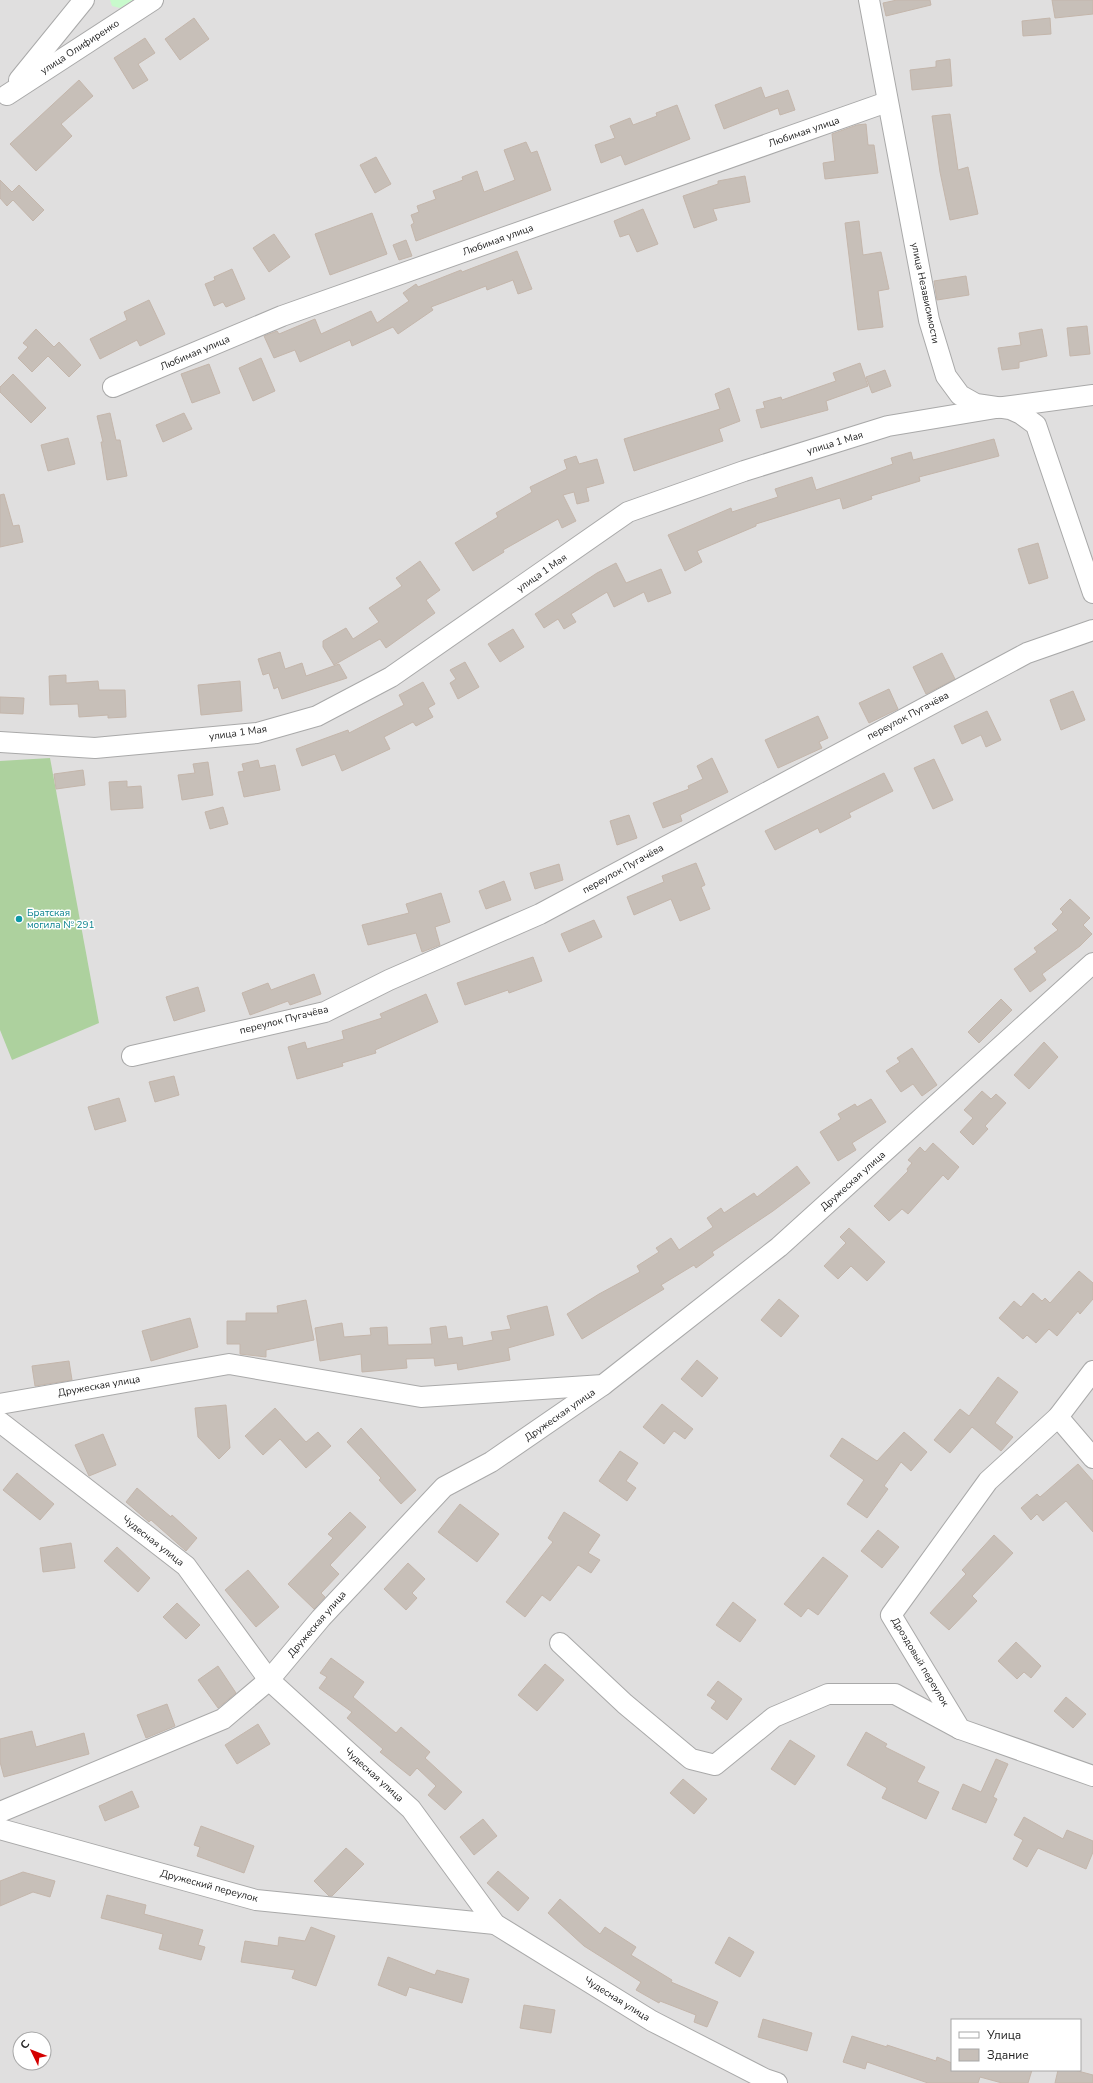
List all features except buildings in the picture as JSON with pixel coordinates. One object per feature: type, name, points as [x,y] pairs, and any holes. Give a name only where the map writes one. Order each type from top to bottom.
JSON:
[{"type":"street","points":[[2,97],[84,0]]},
{"type":"street","name":"улица Олифиренко","points":[[2,97],[153,0]]},
{"type":"street","name":"улица Независимости","points":[[869,0],[929,320],[946,376],[960,395],[976,404],[1010,409],[1021,414],[1036,425],[1093,593]]},
{"type":"street","name":"Любимая улица","points":[[113,387],[282,316],[887,102]]},
{"type":"street","name":"улица 1 Мая","points":[[0,742],[95,748],[257,733],[317,716],[391,677],[628,512],[744,471],[888,426],[996,408],[1093,395]]},
{"type":"street","name":"переулок Пугачёва","points":[[132,1056],[325,1012],[389,980],[540,914],[1027,654],[1093,630]]},
{"type":"street","name":"Дружеская улица","points":[[0,1812],[222,1719],[269,1680],[321,1618],[444,1487],[492,1462],[602,1385],[779,1247],[1093,963]]},
{"type":"street","name":"Дружеская улица","points":[[0,1404],[229,1364],[421,1397],[602,1385]]},
{"type":"street","name":"Дроздовый переулок","points":[[960,1729],[891,1615],[988,1481],[1058,1417],[1093,1372]]},
{"type":"street","points":[[1058,1417],[1093,1458]]},
{"type":"street","name":"Чудесная улица","points":[[0,1422],[186,1566],[269,1680],[412,1809],[495,1924],[652,2021],[765,2079],[777,2083]]},
{"type":"street","points":[[560,1644],[625,1704],[691,1759],[714,1765],[774,1717],[828,1694],[895,1694],[960,1729],[1093,1776]]},
{"type":"street","name":"Дружеский переулок","points":[[0,1829],[256,1900],[495,1924]]},
{"type":"shaded area","points":[[0,0],[1093,0],[1093,2083],[0,2083]]},
{"type":"green space","points":[[110,0],[133,0],[120,8],[112,6]]},
{"type":"green space","points":[[50,758],[99,1023],[12,1060],[0,1030],[0,761]]},
{"type":"place","name":"Братская могила № 291","points":[[19,919]]}]
